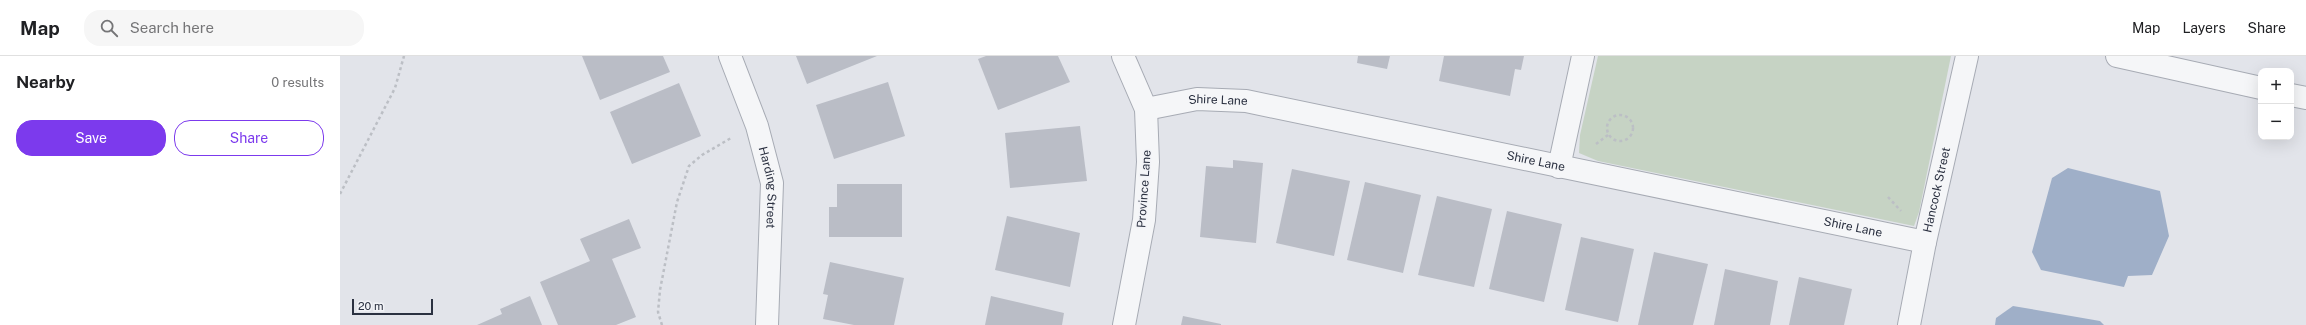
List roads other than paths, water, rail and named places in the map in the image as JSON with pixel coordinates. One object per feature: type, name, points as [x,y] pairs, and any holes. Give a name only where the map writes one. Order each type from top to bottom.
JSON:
[{"type":"street","name":"Harding Street","points":[[730,56],[757,126],[772,183],[767,325]]},
{"type":"street","name":"Province Lane","points":[[1123,56],[1146,109],[1148,162],[1144,220],[1124,325]]},
{"type":"street","points":[[1559,167],[1583,56]]},
{"type":"street","name":"Hancock Street","points":[[1909,325],[1925,242],[1967,56]]},
{"type":"street","points":[[2117,56],[2258,87]]},
{"type":"street","points":[[2294,96],[2306,98]]},
{"type":"street","name":"Shire Lane","points":[[1146,109],[1197,99],[1246,101],[1925,242]]},
{"type":"water","points":[[2068,168],[2160,191],[2169,236],[2152,275],[2128,276],[2124,287],[2041,270],[2032,252],[2052,178]]},
{"type":"water","points":[[2013,306],[2100,321],[2104,325],[1995,325],[1996,318]]}]
